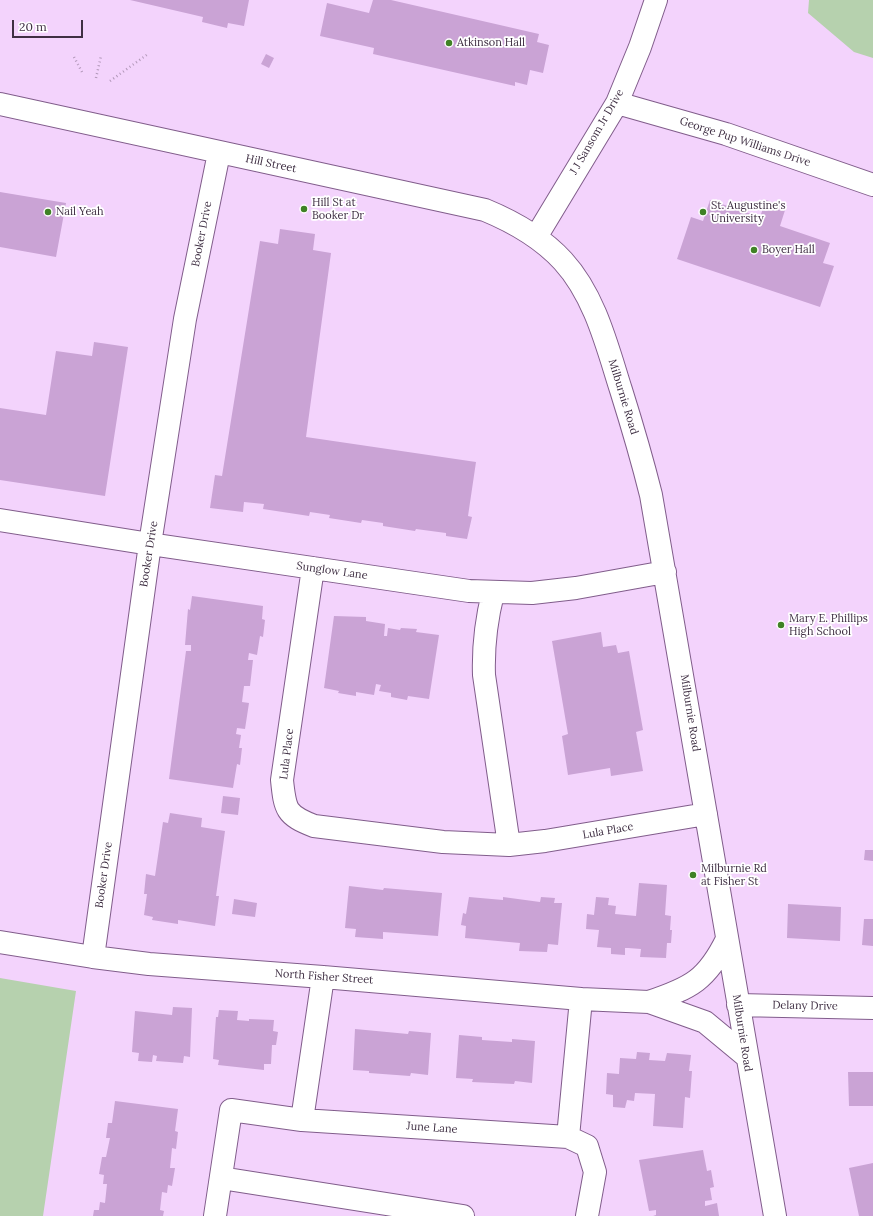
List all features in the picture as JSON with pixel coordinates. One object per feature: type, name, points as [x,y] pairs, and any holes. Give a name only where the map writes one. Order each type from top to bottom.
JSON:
[{"type":"street","name":"J J Sansom Jr Drive","points":[[536,237],[616,102],[640,47],[656,0]]},
{"type":"street","name":"George Pup Williams Drive","points":[[616,102],[726,134],[873,185]]},
{"type":"street","name":"Hill Street","points":[[0,104],[485,210],[512,221],[536,237]]},
{"type":"street","name":"Booker Drive","points":[[93,957],[150,544],[185,319],[219,152]]},
{"type":"street","name":"Milburnie Road","points":[[536,237],[562,260],[578,280],[602,331],[642,458],[665,572],[746,1056],[775,1216]]},
{"type":"street","name":"Sunglow Lane","points":[[0,520],[150,544],[469,591],[493,593],[532,592],[576,588],[665,572]]},
{"type":"street","name":"Lula Place","points":[[313,568],[282,780],[284,799],[288,810],[297,819],[314,826],[443,842],[509,845],[546,842],[706,814]]},
{"type":"street","points":[[493,593],[485,626],[483,650],[484,675],[509,845]]},
{"type":"street","name":"North Fisher Street","points":[[649,1002],[676,993],[695,983],[706,973],[718,958],[727,939]]},
{"type":"street","name":"North Fisher Street","points":[[0,942],[93,957],[149,964],[581,999],[649,1002],[705,1022],[746,1056]]},
{"type":"street","points":[[302,1120],[323,977]]},
{"type":"street","points":[[581,999],[568,1137],[587,1146],[595,1172],[587,1216]]},
{"type":"street","name":"Delany Drive","points":[[738,1005],[873,1008]]},
{"type":"street","name":"June Lane","points":[[221,1178],[231,1110],[302,1120],[568,1137]]},
{"type":"street","points":[[215,1216],[221,1178],[463,1216]]},
{"type":"path","points":[[110,81],[148,54]]},
{"type":"path","points":[[96,78],[102,56]]},
{"type":"path","points":[[74,57],[82,72]]},
{"type":"green space","points":[[809,0],[873,0],[873,58],[854,52],[808,13]]},
{"type":"green space","points":[[0,978],[76,991],[43,1216],[0,1216]]},
{"type":"building","points":[[130,0],[249,0],[244,26],[228,23],[227,28],[202,22],[203,17]]},
{"type":"building","name":"Atkinson Hall","points":[[373,0],[391,0],[539,34],[537,42],[549,45],[543,73],[530,70],[527,85],[515,82],[515,86],[373,54],[374,48],[320,36],[327,3],[369,13]]},
{"type":"building","points":[[266,54],[274,58],[269,68],[261,64]]},
{"type":"building","points":[[0,192],[66,203],[56,257],[0,247]]},
{"type":"building","name":"Boyer Hall","points":[[710,200],[760,217],[766,200],[786,207],[780,226],[830,243],[823,263],[834,266],[820,307],[677,259],[691,217],[703,221]]},
{"type":"building","points":[[280,229],[315,234],[313,250],[331,253],[306,437],[476,462],[468,516],[472,517],[467,539],[446,536],[446,533],[416,529],[415,531],[383,526],[383,523],[362,520],[361,523],[329,518],[330,515],[310,512],[309,516],[263,509],[264,504],[244,502],[243,512],[210,508],[215,475],[222,476],[260,241],[278,244]]},
{"type":"building","points":[[94,342],[128,347],[105,496],[0,480],[0,408],[46,415],[56,351],[92,356]]},
{"type":"building","points":[[192,596],[263,606],[262,619],[265,620],[263,637],[260,636],[257,655],[249,653],[248,660],[253,660],[250,686],[244,686],[242,702],[249,703],[245,729],[237,728],[236,734],[241,735],[239,748],[242,748],[240,765],[237,764],[233,788],[169,779],[186,651],[191,651],[191,645],[185,645],[188,609],[190,610]]},
{"type":"building","points":[[334,616],[366,617],[366,621],[385,624],[384,636],[387,636],[388,628],[400,630],[401,628],[417,629],[416,632],[439,635],[429,699],[408,696],[407,700],[391,697],[391,693],[379,691],[381,685],[376,684],[374,695],[356,692],[356,696],[338,693],[339,691],[324,688]]},
{"type":"building","points":[[601,632],[603,647],[616,645],[618,653],[629,651],[643,730],[636,732],[643,771],[611,776],[610,768],[568,775],[562,736],[568,734],[552,641]]},
{"type":"building","points":[[223,796],[240,798],[238,815],[221,813]]},
{"type":"building","points":[[170,813],[202,818],[201,827],[225,831],[216,896],[219,896],[215,926],[178,920],[178,924],[152,920],[153,917],[144,915],[147,894],[144,894],[146,874],[155,876],[163,822],[168,823]]},
{"type":"building","points":[[865,850],[873,850],[873,861],[864,860]]},
{"type":"building","points":[[639,883],[667,885],[665,915],[671,916],[670,930],[672,930],[671,943],[667,943],[666,958],[640,957],[641,949],[628,948],[625,948],[625,955],[611,954],[611,948],[597,947],[599,930],[586,929],[587,914],[594,915],[596,897],[609,898],[608,905],[616,906],[615,914],[636,916]]},
{"type":"building","points":[[349,886],[383,890],[384,888],[442,893],[438,936],[383,932],[383,939],[355,937],[356,929],[345,928]]},
{"type":"building","points":[[469,897],[503,900],[503,897],[540,902],[541,897],[555,898],[554,903],[562,903],[558,945],[548,944],[547,952],[519,951],[520,943],[465,938],[466,926],[461,925],[463,913],[466,914]]},
{"type":"building","points":[[234,899],[257,903],[255,917],[232,914]]},
{"type":"building","points":[[788,904],[841,907],[840,941],[787,938]]},
{"type":"building","points":[[864,919],[873,919],[873,946],[862,945]]},
{"type":"building","points":[[173,1007],[192,1008],[190,1057],[184,1056],[183,1063],[156,1061],[157,1056],[153,1055],[152,1062],[138,1061],[139,1053],[132,1052],[135,1011],[172,1015]]},
{"type":"building","points":[[219,1010],[238,1011],[237,1020],[274,1020],[273,1031],[278,1032],[276,1045],[272,1045],[271,1064],[264,1064],[264,1070],[218,1065],[219,1060],[213,1059],[216,1017],[218,1017]]},
{"type":"building","points":[[355,1029],[408,1034],[409,1031],[431,1033],[428,1075],[411,1073],[410,1076],[369,1073],[369,1071],[353,1070]]},
{"type":"building","points":[[459,1035],[482,1037],[482,1040],[512,1042],[512,1039],[535,1041],[532,1083],[515,1081],[514,1084],[472,1082],[473,1079],[456,1078]]},
{"type":"building","points":[[637,1052],[650,1053],[649,1060],[665,1061],[667,1053],[691,1055],[689,1071],[692,1071],[690,1098],[685,1097],[683,1128],[653,1126],[655,1094],[635,1093],[634,1101],[627,1100],[625,1108],[613,1107],[613,1095],[606,1094],[607,1073],[619,1074],[620,1058],[636,1059]]},
{"type":"building","points":[[848,1072],[873,1072],[873,1106],[849,1106]]},
{"type":"building","points":[[115,1101],[178,1109],[175,1131],[178,1132],[176,1149],[172,1148],[170,1168],[175,1168],[172,1186],[168,1185],[167,1193],[162,1192],[160,1210],[164,1211],[163,1216],[93,1216],[94,1210],[99,1210],[100,1202],[105,1203],[107,1184],[103,1184],[104,1175],[99,1174],[102,1157],[106,1157],[110,1138],[106,1138],[108,1123],[112,1123]]},
{"type":"building","points":[[703,1150],[707,1171],[711,1170],[714,1187],[710,1188],[712,1200],[705,1201],[705,1206],[717,1203],[719,1216],[653,1216],[656,1215],[656,1210],[649,1211],[639,1160]]},
{"type":"building","points":[[873,1163],[873,1216],[859,1216],[849,1168]]},
{"type":"place","name":"Atkinson Hall","points":[[449,43]]},
{"type":"place","name":"Hill St at Booker Dr","points":[[304,209]]},
{"type":"place","name":"Nail Yeah","points":[[48,212]]},
{"type":"place","name":"St. Augustine's University","points":[[703,212]]},
{"type":"place","name":"Boyer Hall","points":[[754,250]]},
{"type":"place","name":"Mary E. Phillips High School","points":[[781,625]]},
{"type":"place","name":"Milburnie Rd at Fisher St","points":[[693,875]]}]
